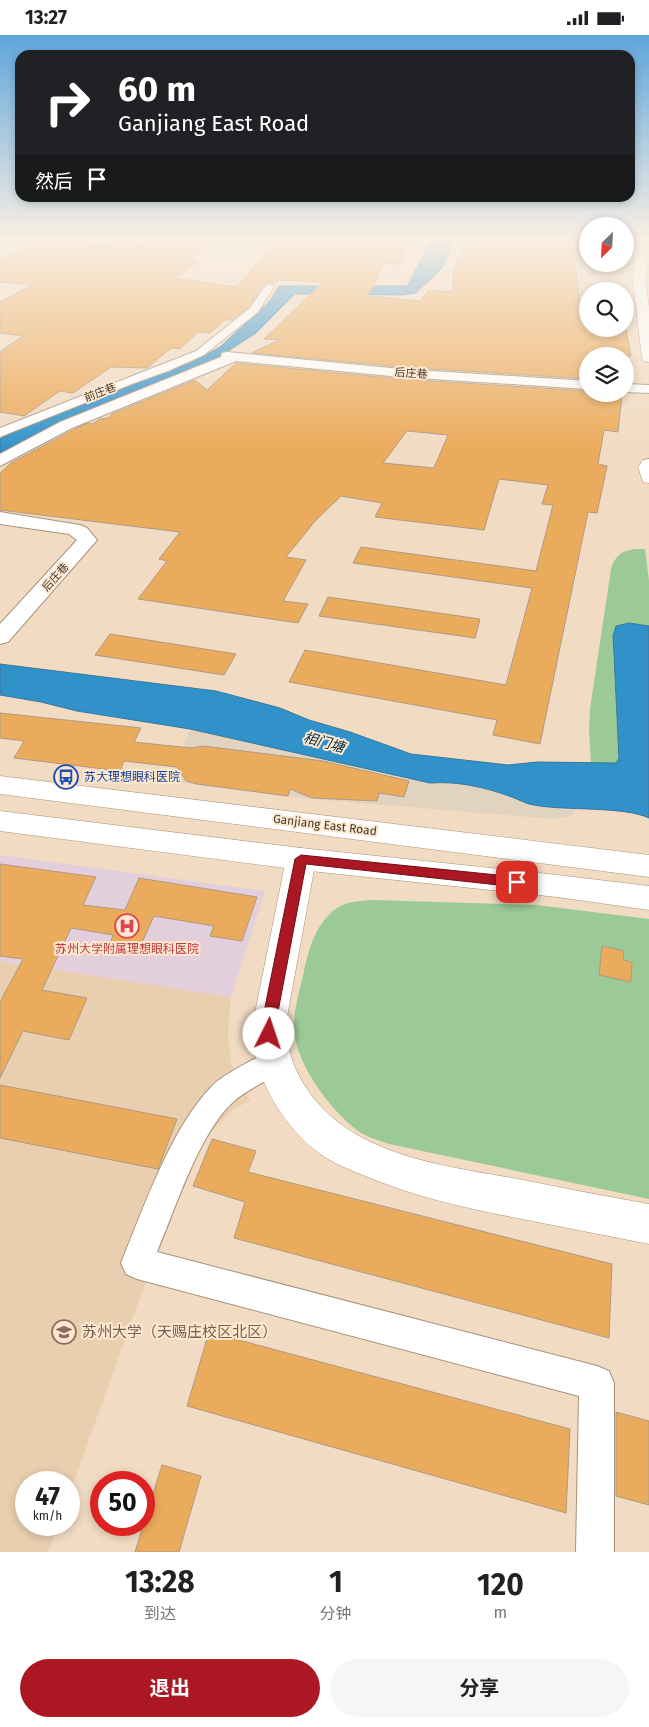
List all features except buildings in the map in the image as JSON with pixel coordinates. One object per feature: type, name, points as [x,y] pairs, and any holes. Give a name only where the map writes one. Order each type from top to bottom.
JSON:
[{"type":"main road","points":[[643,309],[649,359]]},
{"type":"main road","points":[[649,465],[647,467],[649,478]]},
{"type":"main road","name":"Ganjiang East Road","points":[[0,785],[649,866]]},
{"type":"main road","points":[[0,821],[301,859],[557,886],[649,898]]},
{"type":"main road","points":[[301,859],[270,1017],[271,1047],[275,1062],[288,1089],[309,1121],[336,1142],[368,1158],[423,1177],[649,1225]]},
{"type":"street","name":"前庄巷","points":[[0,433],[200,353],[255,309]]},
{"type":"street","name":"后庄巷","points":[[200,353],[402,373],[579,384]]},
{"type":"street","name":"后庄巷","points":[[0,461],[66,425],[231,356]]},
{"type":"street","points":[[634,388],[649,389]]},
{"type":"street","name":"后庄巷","points":[[0,518],[72,529],[80,532],[87,539],[0,637]]},
{"type":"street","points":[[275,1062],[223,1093],[200,1121],[173,1176],[137,1263],[597,1383],[595,1552]]},
{"type":"shaded area","points":[[554,309],[579,309],[579,320],[555,319]]},
{"type":"shaded area","points":[[190,729],[430,783],[448,781],[470,785],[533,805],[575,809],[573,814],[567,817],[553,819],[290,797],[169,781]]},
{"type":"shaded area","name":"苏州大学附属理想眼科医院","points":[[0,855],[265,891],[231,997],[0,961]]},
{"type":"shaded area","name":"苏州大学（天赐庄校区北区）","points":[[0,961],[231,997],[228,1033],[231,1063],[250,1101],[233,1109],[205,1139],[182,1181],[78,1471],[15,1471],[15,1536],[54,1536],[48,1552],[0,1552]]},
{"type":"green space","points":[[635,549],[645,549],[649,581],[649,626],[639,624],[613,649],[619,758],[616,763],[591,763],[590,709],[611,569],[619,555]]},
{"type":"green space","points":[[373,900],[536,905],[649,919],[649,1199],[389,1144],[361,1133],[339,1114],[318,1087],[301,1058],[294,1030],[296,1008],[311,945],[319,928],[337,908],[345,904]]},
{"type":"water","points":[[262,309],[280,309],[256,333],[217,358],[190,371],[132,392],[52,426],[0,454],[0,439],[30,424],[127,385],[191,363],[220,347]]},
{"type":"water","name":"相门塘","points":[[629,623],[649,626],[649,818],[638,814],[610,810],[547,807],[531,804],[480,787],[450,783],[430,783],[190,729],[77,711],[0,695],[0,664],[216,691],[280,708],[309,720],[350,732],[411,754],[508,765],[537,762],[616,763],[619,758],[613,636],[616,626]]},
{"type":"place","name":"苏大理想眼科医院","points":[[66,777]]},
{"type":"place","name":"苏州大学附属理想眼科医院","points":[[127,926]]},
{"type":"place","name":"苏州大学（天赐庄校区北区）","points":[[64,1332]]},
{"type":"route","points":[[269,1034],[270,1017],[301,859],[517,882]]}]
